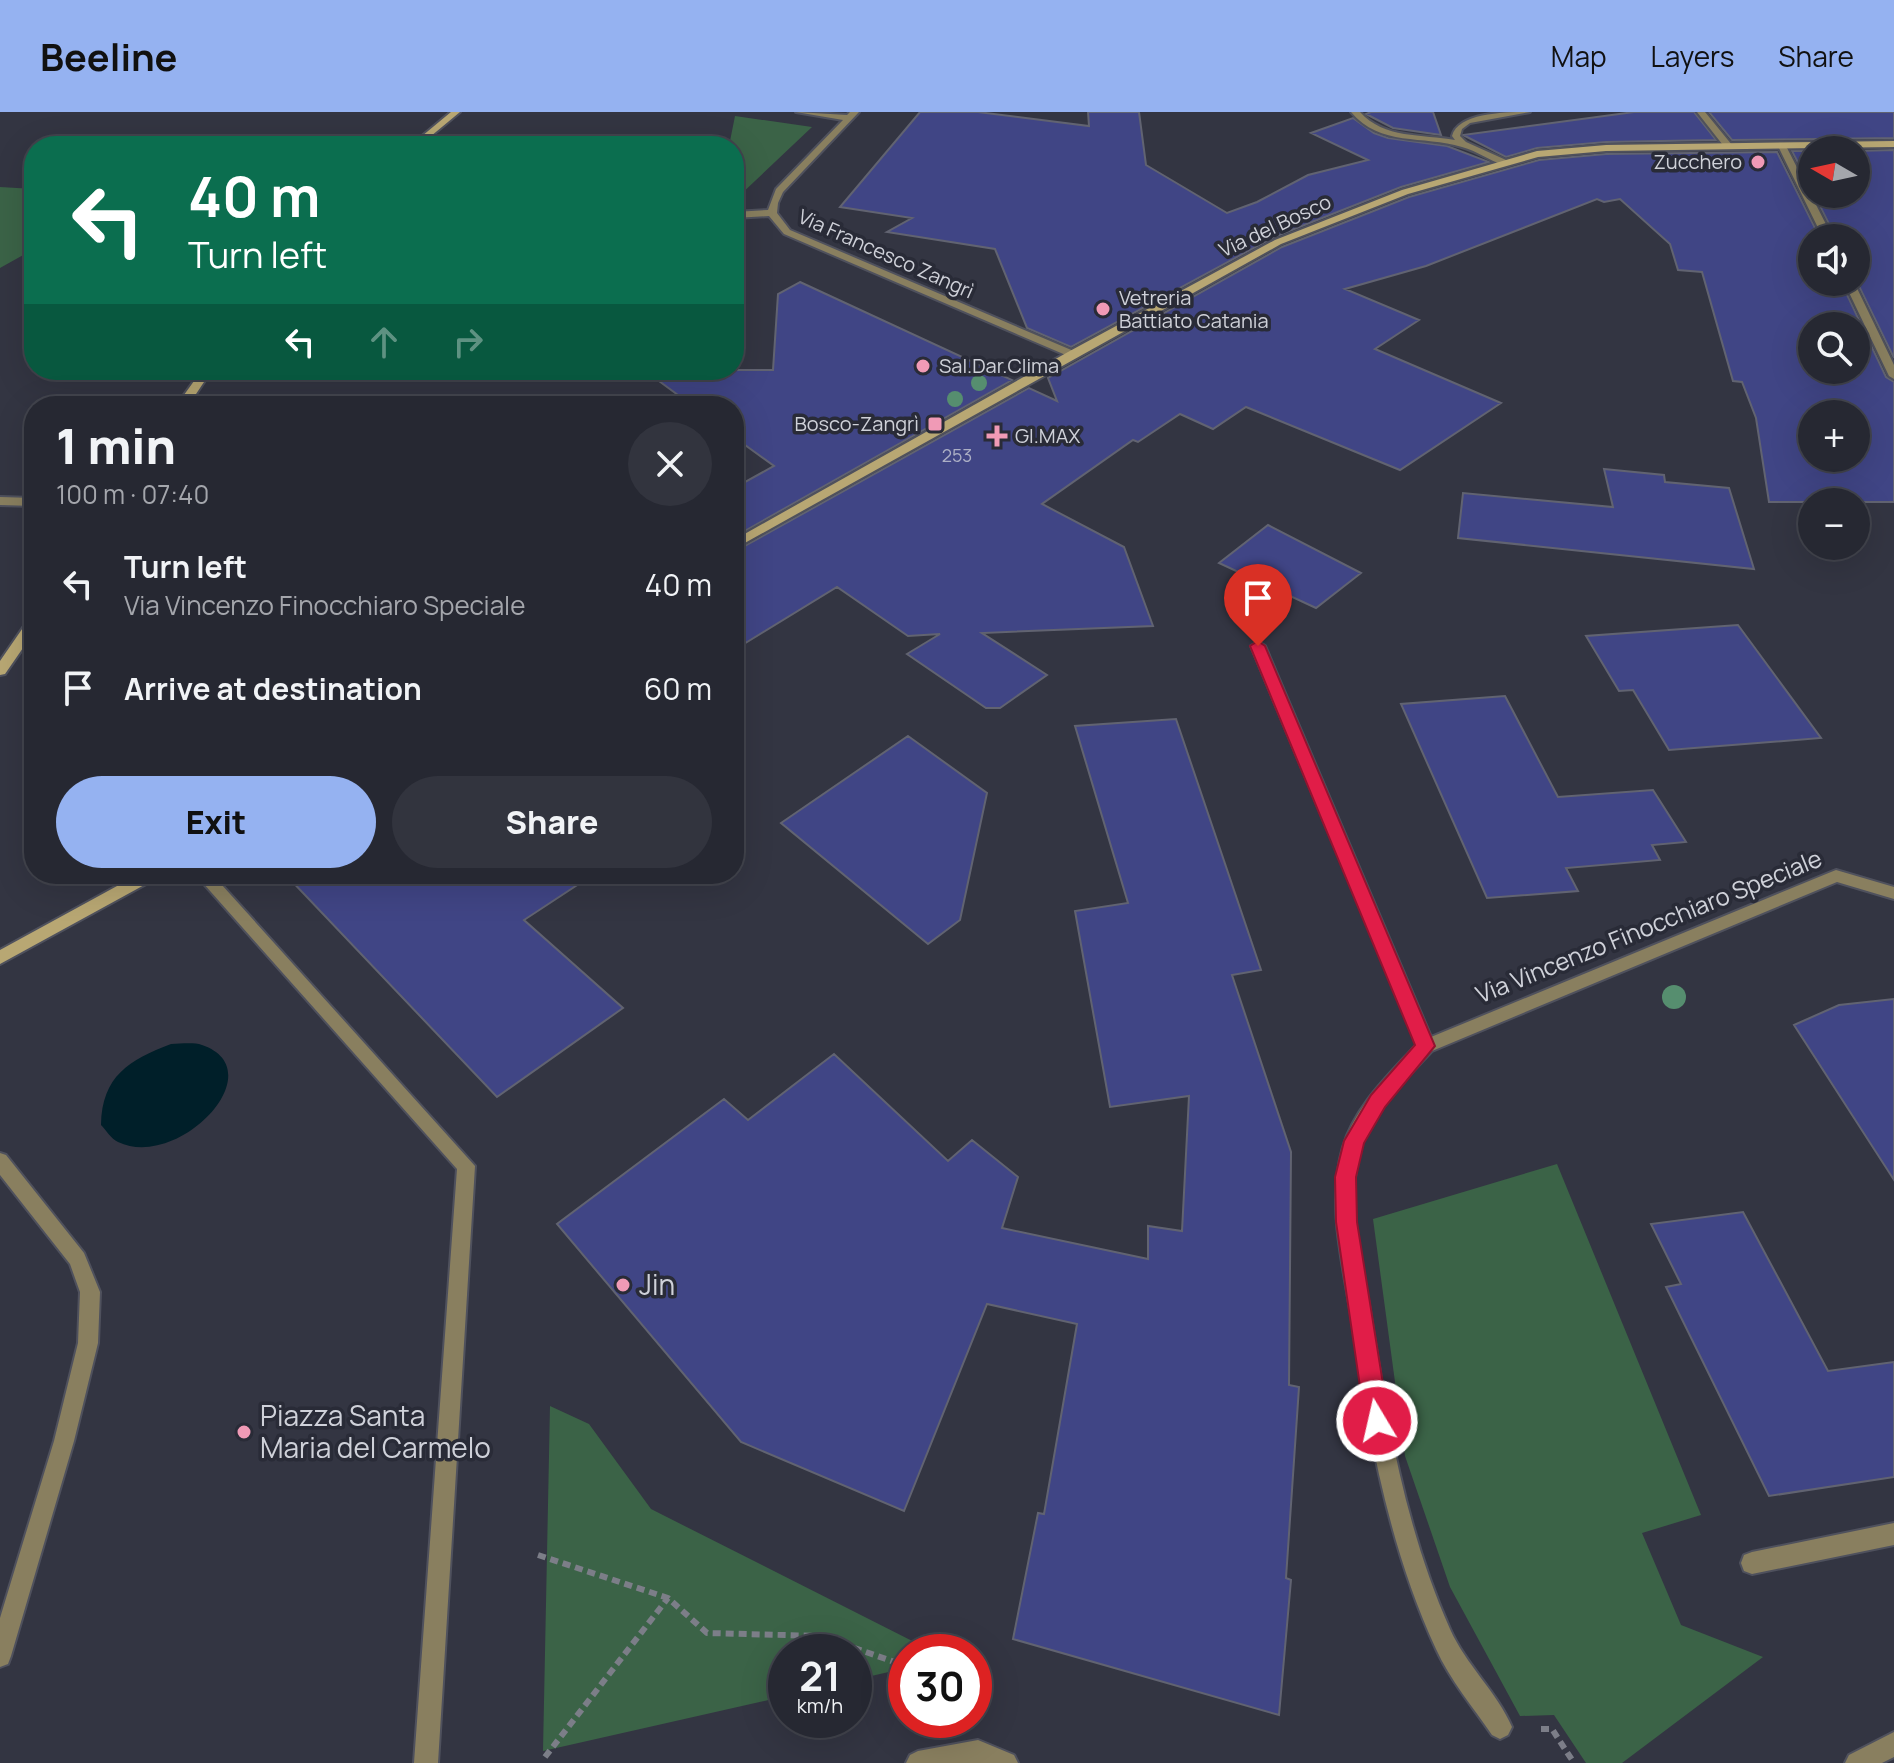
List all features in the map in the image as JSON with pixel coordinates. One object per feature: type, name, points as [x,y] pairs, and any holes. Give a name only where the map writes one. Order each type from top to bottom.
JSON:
[{"type":"main road","points":[[426,136],[456,112]]},
{"type":"main road","name":"Via del Bosco","points":[[744,539],[1278,242],[1405,192],[1537,154],[1606,148],[1894,144]]},
{"type":"main road","points":[[0,671],[24,636]]},
{"type":"main road","points":[[0,958],[134,884]]},
{"type":"street","points":[[800,112],[852,115]]},
{"type":"street","points":[[1355,112],[1370,125],[1392,133],[1463,144],[1503,162]]},
{"type":"street","points":[[1463,144],[1456,136],[1458,128],[1468,121],[1526,112]]},
{"type":"street","points":[[1701,112],[1729,147]]},
{"type":"street","name":"Via Francesco Zangrì","points":[[852,115],[779,191],[772,203],[771,213],[787,232],[1072,354]]},
{"type":"street","points":[[1782,146],[1821,224]]},
{"type":"street","points":[[744,214],[771,213]]},
{"type":"street","points":[[1856,296],[1894,376]]},
{"type":"street","points":[[0,501],[24,502]]},
{"type":"street","points":[[1258,646],[1426,1046]]},
{"type":"street","name":"Via Vincenzo Finocchiaro Speciale","points":[[1500,1727],[1445,1644],[1416,1575],[1381,1450],[1347,1222],[1345,1177],[1354,1141],[1378,1101],[1426,1046],[1836,876],[1894,893]]},
{"type":"street","points":[[212,884],[466,1166],[426,1763]]},
{"type":"street","points":[[0,1161],[77,1259],[90,1292],[88,1343],[64,1441],[0,1656]]},
{"type":"street","points":[[1752,1563],[1894,1534]]},
{"type":"street","points":[[1857,1763],[1894,1744]]},
{"type":"street","points":[[918,1763],[978,1752],[1006,1763]]},
{"type":"path","points":[[538,1555],[668,1598],[707,1633],[820,1636],[888,1660]]},
{"type":"path","points":[[545,1757],[668,1598]]},
{"type":"path","points":[[1552,1729],[1574,1763]]},
{"type":"green space","points":[[735,116],[812,127],[744,191],[744,136],[731,136]]},
{"type":"green space","points":[[0,187],[24,188],[24,255],[0,268]]},
{"type":"green space","points":[[1557,1164],[1701,1515],[1642,1533],[1681,1625],[1763,1657],[1622,1763],[1586,1763],[1554,1715],[1520,1716],[1450,1587],[1405,1456],[1373,1219]]},
{"type":"green space","points":[[550,1406],[589,1424],[651,1509],[898,1634],[888,1634],[888,1672],[872,1676],[872,1634],[768,1634],[768,1700],[543,1751]]},
{"type":"water","points":[[171,1044],[202,1045],[222,1058],[228,1075],[224,1094],[210,1114],[191,1131],[167,1143],[142,1147],[115,1141],[101,1125],[106,1094],[121,1072],[131,1064]]},
{"type":"building","points":[[920,112],[978,112],[1089,126],[1088,112],[1139,112],[1146,165],[1227,213],[1257,202],[1308,175],[1368,160],[1311,133],[1353,118],[1374,133],[1388,138],[1447,146],[1489,162],[1401,187],[1274,237],[1071,347],[1027,328],[995,249],[887,232],[912,218],[840,207]]},
{"type":"building","points":[[1433,112],[1441,135],[1393,128],[1366,114]]},
{"type":"building","points":[[1634,112],[1694,112],[1716,140],[1606,142],[1537,148],[1506,157],[1463,135]]},
{"type":"building","points":[[1709,112],[1894,112],[1894,138],[1798,136],[1798,139],[1732,140]]},
{"type":"building","points":[[1894,150],[1894,358],[1864,296],[1870,296],[1870,224],[1829,224],[1821,208],[1870,208],[1870,151]]},
{"type":"building","points":[[1777,152],[1798,194],[1798,208],[1805,208],[1813,224],[1798,224],[1798,296],[1848,296],[1855,312],[1798,312],[1798,384],[1870,384],[1870,343],[1886,377],[1894,382],[1894,502],[1870,502],[1870,488],[1798,488],[1798,502],[1769,502],[1756,418],[1742,382],[1733,381],[1702,272],[1678,270],[1670,244],[1620,199],[1604,202],[1597,199],[1426,266],[1345,289],[1419,320],[1375,349],[1501,403],[1400,470],[1246,407],[1213,429],[1180,414],[1138,442],[1133,440],[1042,504],[1124,547],[1153,626],[982,633],[1047,675],[1000,708],[986,708],[907,654],[940,634],[908,636],[837,587],[744,644],[744,546],[1029,388],[1057,401],[1048,378],[1282,247],[1409,197],[1539,160],[1606,154]]},
{"type":"building","points":[[800,282],[1012,380],[744,531],[744,482],[774,466],[744,444],[744,396],[679,396],[658,380],[744,380],[744,370],[773,370],[778,294]]},
{"type":"building","points":[[1604,469],[1664,475],[1665,482],[1729,488],[1754,569],[1458,538],[1463,493],[1613,507]]},
{"type":"building","points":[[1268,525],[1361,573],[1316,608],[1219,563]]},
{"type":"building","points":[[1738,625],[1821,738],[1669,750],[1633,690],[1619,691],[1586,636]]},
{"type":"building","points":[[1505,696],[1558,797],[1653,790],[1686,842],[1652,845],[1660,860],[1566,868],[1578,891],[1487,898],[1401,704]]},
{"type":"building","points":[[1176,719],[1261,970],[1232,975],[1291,1152],[1289,1385],[1299,1387],[1286,1578],[1291,1580],[1279,1715],[1013,1639],[1038,1513],[1044,1514],[1077,1324],[987,1304],[904,1511],[741,1442],[557,1224],[724,1099],[748,1120],[834,1054],[948,1161],[972,1140],[1018,1177],[1002,1228],[1148,1259],[1148,1226],[1182,1231],[1189,1096],[1110,1107],[1075,911],[1128,903],[1075,726]]},
{"type":"building","points":[[908,736],[987,793],[960,920],[928,944],[781,823]]},
{"type":"building","points":[[295,884],[579,884],[524,920],[623,1008],[497,1097]]},
{"type":"building","points":[[1894,999],[1894,1180],[1794,1025],[1839,1005]]},
{"type":"building","points":[[1743,1212],[1828,1371],[1894,1362],[1894,1477],[1769,1496],[1666,1287],[1681,1284],[1651,1224]]},
{"type":"place","name":"Zucchero","points":[[1758,162]]},
{"type":"place","name":"Vetreria Battiato Catania","points":[[1103,309]]},
{"type":"place","name":"Sal.Dar.Clima","points":[[923,366]]},
{"type":"place","name":"Bosco-Zangrì","points":[[935,424]]},
{"type":"place","name":"GI.MAX","points":[[997,436]]},
{"type":"place","name":"Jin","points":[[623,1285]]},
{"type":"place","name":"Piazza Santa Maria del Carmelo","points":[[244,1432]]},
{"type":"route","points":[[1258,646],[1426,1046],[1378,1101],[1354,1141],[1345,1177],[1347,1222],[1377,1421]]}]
